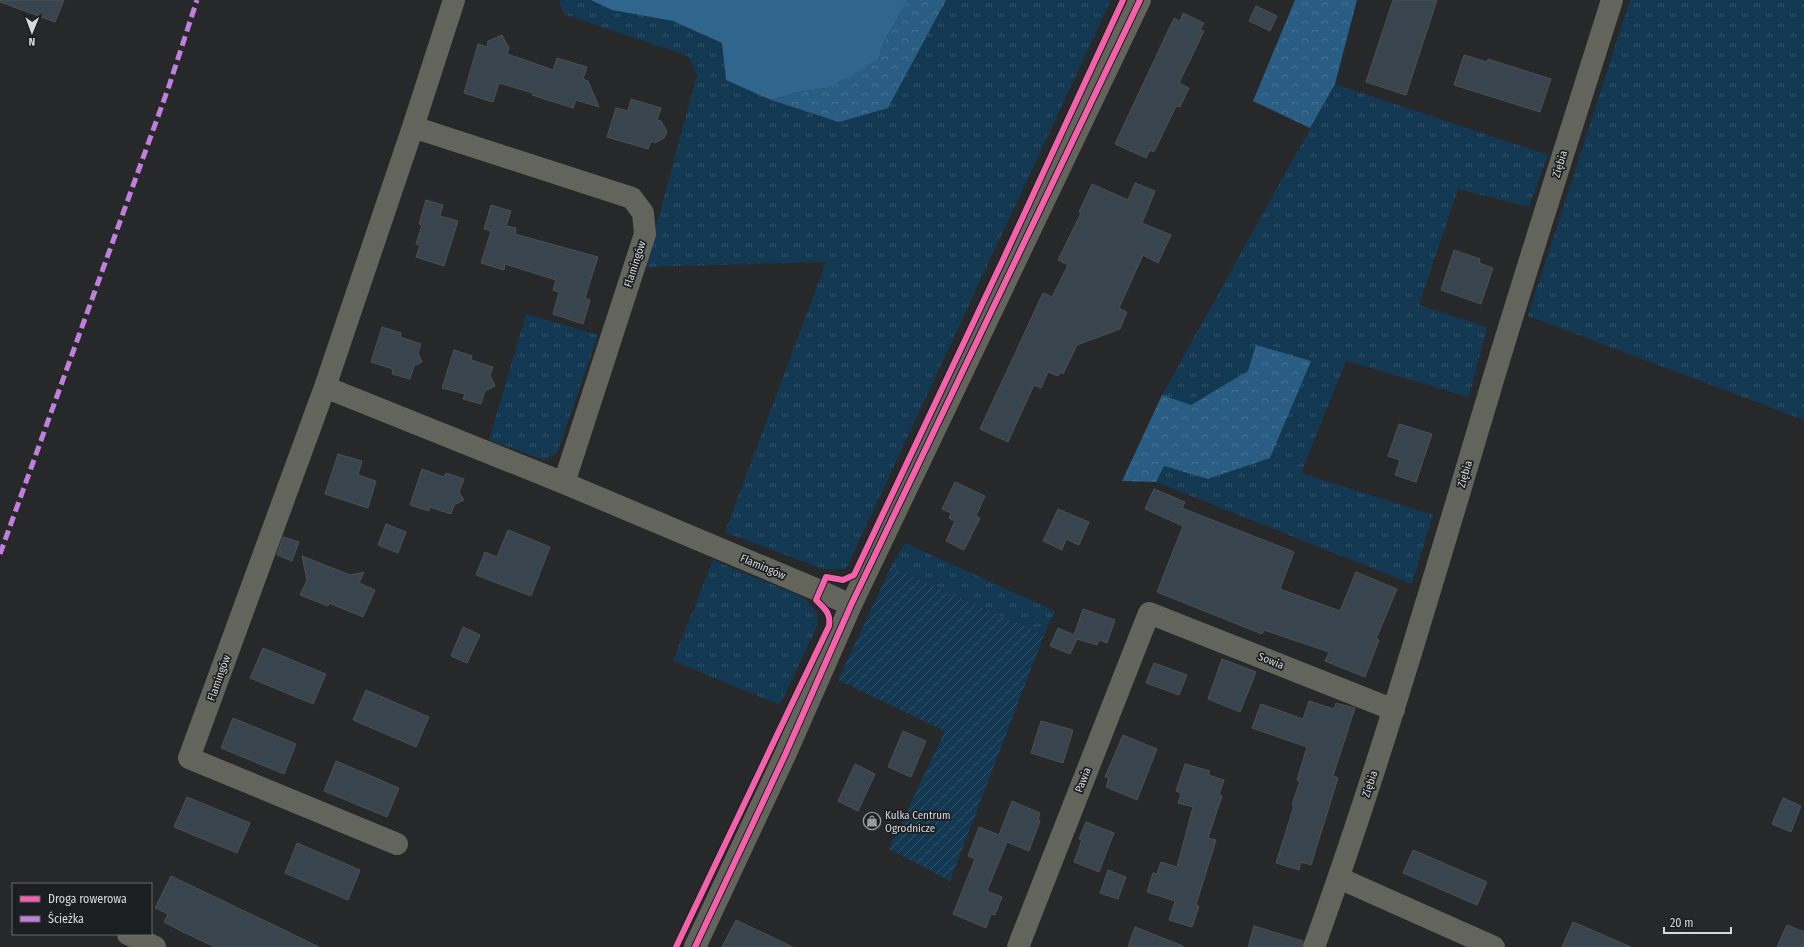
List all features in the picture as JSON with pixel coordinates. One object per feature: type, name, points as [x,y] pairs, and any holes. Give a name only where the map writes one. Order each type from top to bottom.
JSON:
[{"type":"street","name":"Flamingów","points":[[397,844],[190,758],[325,388],[413,128],[454,0]]},
{"type":"street","points":[[695,947],[785,755],[851,605],[1140,0]]},
{"type":"street","name":"Ziębia","points":[[1314,947],[1339,878],[1394,710],[1495,374],[1612,0]]},
{"type":"street","name":"Flamingów","points":[[413,128],[632,198],[643,213],[645,234],[564,483]]},
{"type":"street","name":"Flamingów","points":[[325,388],[564,483],[851,605]]},
{"type":"street","name":"Sowia","points":[[1149,613],[1394,710]]},
{"type":"street","name":"Pawia","points":[[1018,947],[1149,613]]},
{"type":"street","points":[[1339,878],[1494,947]]},
{"type":"street","points":[[130,935],[155,947]]},
{"type":"green space","points":[[559,0],[591,0],[612,10],[673,21],[722,43],[726,80],[771,100],[888,108],[946,0],[1111,0],[846,569],[822,569],[725,532],[826,262],[645,267],[697,75],[688,56],[564,14]]},
{"type":"green space","points":[[908,0],[946,0],[888,108],[839,122],[771,100],[799,92],[827,88],[879,58],[884,42]]},
{"type":"green space","points":[[1295,0],[1357,0],[1335,84],[1310,128],[1253,101]]},
{"type":"green space","points":[[1630,0],[1804,0],[1804,420],[1528,316]]},
{"type":"green space","points":[[1335,84],[1548,155],[1529,207],[1458,189],[1419,305],[1487,327],[1469,397],[1346,361],[1301,473],[1433,515],[1412,584],[1156,482],[1164,466],[1208,479],[1270,458],[1310,361],[1248,371],[1191,406],[1162,395]]},
{"type":"green space","points":[[526,314],[598,335],[557,453],[544,460],[489,440]]},
{"type":"green space","points":[[1256,345],[1311,361],[1270,458],[1208,479],[1164,466],[1156,482],[1122,481],[1162,395],[1191,405],[1248,371]]},
{"type":"green space","points":[[905,543],[1055,611],[1044,635],[891,567]]},
{"type":"green space","points":[[713,560],[803,597],[816,611],[818,624],[780,705],[673,661]]},
{"type":"green space","points":[[891,567],[1044,635],[950,881],[889,849],[945,731],[838,680]]},
{"type":"shaded area","points":[[591,0],[908,0],[884,42],[879,58],[854,74],[827,88],[799,92],[771,100],[726,80],[722,43],[673,21],[612,10]]},
{"type":"building","points":[[0,0],[64,0],[55,22],[0,2]]},
{"type":"building","points":[[1393,0],[1437,0],[1406,95],[1366,82]]},
{"type":"building","points":[[1256,6],[1277,16],[1270,31],[1249,21]]},
{"type":"building","points":[[1183,13],[1204,23],[1200,30],[1204,31],[1179,83],[1189,88],[1180,107],[1176,106],[1154,152],[1150,150],[1146,158],[1115,144],[1174,18],[1180,21]]},
{"type":"building","points":[[502,35],[509,48],[507,54],[553,70],[557,58],[587,67],[583,79],[588,81],[599,107],[576,100],[573,108],[532,95],[533,93],[499,83],[493,102],[464,93],[478,44],[487,47],[488,41]]},
{"type":"building","points":[[1464,55],[1487,62],[1488,59],[1551,79],[1540,112],[1454,85]]},
{"type":"building","points":[[631,99],[661,108],[657,120],[661,121],[667,131],[664,138],[655,143],[651,141],[648,149],[607,137],[616,108],[628,111]]},
{"type":"building","points":[[1135,183],[1155,191],[1142,223],[1171,235],[1158,263],[1143,255],[1119,308],[1127,312],[1120,329],[1077,345],[1063,374],[1060,372],[1058,376],[1048,372],[1041,388],[1034,385],[1008,442],[980,429],[1043,293],[1052,297],[1068,265],[1058,260],[1081,213],[1079,212],[1092,184],[1128,200]]},
{"type":"building","points":[[426,200],[443,205],[440,216],[458,221],[444,266],[416,257],[420,245],[416,244],[422,225],[419,224]]},
{"type":"building","points":[[491,205],[511,211],[506,226],[516,228],[515,234],[598,257],[585,298],[590,300],[583,324],[553,314],[559,292],[553,290],[556,280],[505,264],[504,270],[481,263],[491,231],[484,229]]},
{"type":"building","points":[[1454,250],[1480,259],[1479,263],[1493,268],[1481,304],[1441,290]]},
{"type":"building","points":[[382,327],[401,333],[400,337],[421,344],[418,353],[422,362],[414,366],[410,379],[392,374],[393,369],[371,362]]},
{"type":"building","points":[[454,350],[472,356],[471,360],[493,367],[490,375],[495,386],[485,391],[481,404],[463,399],[465,394],[442,388]]},
{"type":"building","points":[[1399,424],[1432,434],[1416,482],[1395,475],[1400,460],[1388,456]]},
{"type":"building","points":[[338,454],[362,461],[358,475],[376,481],[368,508],[325,494]]},
{"type":"building","points":[[422,469],[444,477],[446,473],[464,479],[459,492],[464,500],[454,505],[451,514],[430,507],[429,511],[410,505]]},
{"type":"building","points":[[955,482],[985,496],[976,516],[980,518],[964,550],[946,541],[955,521],[949,518],[951,513],[942,509]]},
{"type":"building","points":[[1154,489],[1185,502],[1182,508],[1294,552],[1280,589],[1340,611],[1356,572],[1397,589],[1376,639],[1379,640],[1365,677],[1325,661],[1329,652],[1264,630],[1262,634],[1157,592],[1183,526],[1145,509]]},
{"type":"building","points":[[1058,509],[1089,522],[1079,545],[1066,539],[1062,550],[1043,541]]},
{"type":"building","points":[[386,524],[406,532],[398,553],[378,545]]},
{"type":"building","points":[[508,530],[550,547],[531,596],[476,575],[485,552],[497,557]]},
{"type":"building","points":[[283,537],[299,542],[292,561],[277,555]]},
{"type":"building","points":[[302,556],[350,575],[364,572],[359,583],[375,590],[363,617],[329,603],[328,606],[300,595],[307,580]]},
{"type":"building","points":[[1083,609],[1115,620],[1107,643],[1099,640],[1097,645],[1077,639],[1070,654],[1050,646],[1058,628],[1074,635]]},
{"type":"building","points":[[463,627],[480,635],[467,663],[451,656]]},
{"type":"building","points":[[263,648],[326,674],[313,704],[250,678]]},
{"type":"building","points":[[1222,659],[1256,672],[1240,712],[1208,699]]},
{"type":"building","points":[[1154,663],[1187,675],[1179,695],[1146,683]]},
{"type":"building","points":[[366,690],[429,717],[416,747],[353,720]]},
{"type":"building","points":[[1309,701],[1334,709],[1336,703],[1355,708],[1333,776],[1338,778],[1311,865],[1301,862],[1299,870],[1276,863],[1294,806],[1292,805],[1300,781],[1297,780],[1307,747],[1252,728],[1261,704],[1303,719]]},
{"type":"building","points":[[233,718],[296,744],[284,774],[221,748]]},
{"type":"building","points":[[1041,721],[1073,730],[1063,763],[1031,753]]},
{"type":"building","points":[[903,731],[926,741],[911,777],[888,767]]},
{"type":"building","points":[[1123,735],[1157,749],[1137,800],[1106,787],[1109,778],[1105,777]]},
{"type":"building","points":[[336,761],[399,788],[387,817],[324,791]]},
{"type":"building","points":[[855,764],[875,774],[858,811],[838,801]]},
{"type":"building","points":[[1185,764],[1210,771],[1208,775],[1224,780],[1219,795],[1222,796],[1208,838],[1216,840],[1196,905],[1199,906],[1192,927],[1169,920],[1175,901],[1147,892],[1153,873],[1157,874],[1161,862],[1177,867],[1193,807],[1178,803],[1181,793],[1176,791]]},
{"type":"building","points":[[187,797],[250,823],[237,853],[174,827]]},
{"type":"building","points":[[1783,798],[1801,806],[1791,832],[1772,824]]},
{"type":"building","points":[[1012,801],[1040,813],[1038,820],[1040,821],[1029,851],[1007,842],[987,891],[1002,897],[995,915],[991,914],[986,928],[953,914],[975,859],[968,856],[979,827],[999,835]]},
{"type":"building","points":[[1086,822],[1114,833],[1099,872],[1074,862],[1082,840],[1079,839]]},
{"type":"building","points":[[297,843],[360,870],[348,900],[285,873]]},
{"type":"building","points":[[1413,850],[1487,882],[1477,905],[1403,873]]},
{"type":"building","points":[[1108,870],[1126,877],[1118,899],[1100,893]]},
{"type":"building","points":[[171,876],[319,947],[215,947],[183,932],[164,922],[168,914],[155,908]]},
{"type":"building","points":[[736,920],[793,947],[722,947]]},
{"type":"building","points":[[1573,922],[1631,947],[1562,947]]},
{"type":"building","points":[[1787,925],[1804,932],[1804,947],[1777,947]]},
{"type":"building","points":[[1254,926],[1303,941],[1302,947],[1248,947]]},
{"type":"building","points":[[1135,927],[1183,946],[1183,947],[1128,947]]},
{"type":"marked path","points":[[0,554],[169,86],[197,0]]},
{"type":"cycle path","points":[[676,947],[829,626],[828,614],[816,600],[826,577],[843,580],[854,575],[1001,264],[1123,0]]},
{"type":"cycle path","points":[[695,947],[785,755],[851,605],[1140,0]]},
{"type":"place","name":"Kulka Centrum Ogrodnicze","points":[[872,821]]}]
